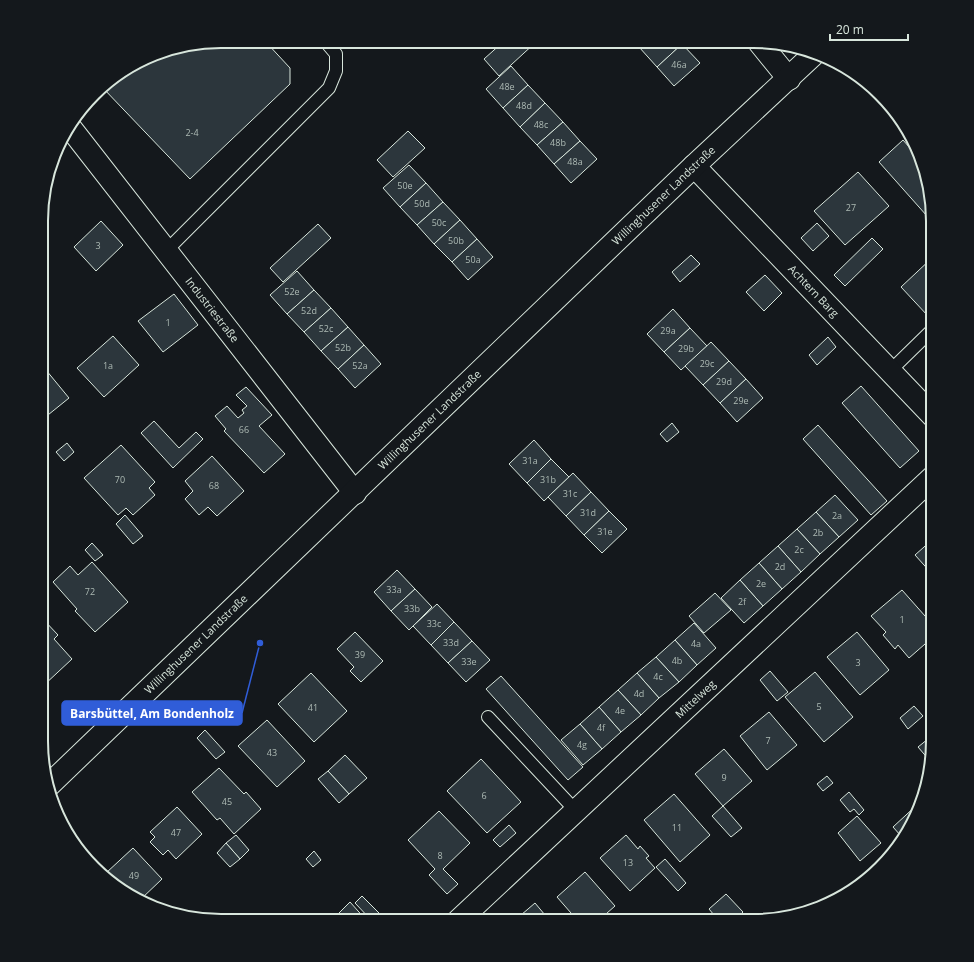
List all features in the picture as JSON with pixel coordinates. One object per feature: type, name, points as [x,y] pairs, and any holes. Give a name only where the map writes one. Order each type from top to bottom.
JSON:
[{"type":"street","points":[[764,48],[789,79]]},
{"type":"street","name":"Willinghusener Landstraße","points":[[53,781],[694,166],[810,58]]},
{"type":"street","name":"Industriestraße","points":[[73,131],[355,493]]},
{"type":"street","name":"Achtern Barg","points":[[694,166],[889,372],[926,409]]},
{"type":"street","name":"Mittelweg","points":[[466,914],[926,484]]},
{"type":"lane","points":[[166,251],[329,88],[336,71],[336,54],[331,48]]},
{"type":"lane","points":[[889,372],[926,336]]},
{"type":"lane","points":[[488,717],[576,811]]},
{"type":"building","points":[[210,48],[271,48],[290,68],[290,84],[190,179],[106,92],[135,71],[155,61],[187,51]]},
{"type":"building","points":[[496,48],[529,48],[499,76],[484,59]]},
{"type":"building","points":[[640,48],[678,48],[657,67]]},
{"type":"building","points":[[678,48],[686,48],[700,63],[674,86],[657,67]]},
{"type":"building","points":[[511,66],[528,85],[503,108],[486,89]]},
{"type":"building","points":[[528,85],[545,103],[520,127],[503,108]]},
{"type":"building","points":[[545,103],[563,122],[537,145],[520,127]]},
{"type":"building","points":[[563,122],[580,141],[554,164],[537,145]]},
{"type":"building","points":[[408,131],[425,148],[393,177],[377,160]]},
{"type":"building","points":[[903,140],[909,147],[917,166],[923,187],[926,215],[879,162]]},
{"type":"building","points":[[580,141],[597,159],[571,183],[554,164]]},
{"type":"building","points":[[409,165],[426,183],[400,207],[383,188]]},
{"type":"building","points":[[858,172],[889,206],[845,245],[814,211]]},
{"type":"building","points":[[426,183],[443,202],[417,225],[400,207]]},
{"type":"building","points":[[443,202],[460,220],[434,244],[417,225]]},
{"type":"building","points":[[460,220],[477,239],[452,262],[434,244]]},
{"type":"building","points":[[101,221],[123,245],[96,271],[74,247]]},
{"type":"building","points":[[817,223],[829,236],[813,251],[801,238]]},
{"type":"building","points":[[318,224],[331,238],[283,282],[270,268]]},
{"type":"building","points":[[872,238],[883,249],[845,286],[834,275]]},
{"type":"building","points":[[477,239],[493,257],[468,280],[452,262]]},
{"type":"building","points":[[691,255],[700,264],[680,282],[672,272]]},
{"type":"building","points":[[926,264],[926,314],[901,287]]},
{"type":"building","points":[[297,271],[314,290],[287,314],[270,295]]},
{"type":"building","points":[[765,275],[782,293],[764,311],[746,292]]},
{"type":"building","points":[[314,290],[331,308],[304,332],[287,314]]},
{"type":"building","points":[[174,294],[198,325],[163,352],[138,321]]},
{"type":"building","points":[[331,308],[348,327],[321,351],[304,332]]},
{"type":"building","points":[[673,309],[690,328],[664,352],[647,334]]},
{"type":"building","points":[[348,327],[364,345],[338,369],[321,351]]},
{"type":"building","points":[[690,328],[707,346],[681,370],[664,352]]},
{"type":"building","points":[[113,336],[139,365],[104,397],[77,368]]},
{"type":"building","points":[[828,337],[836,347],[817,365],[809,355]]},
{"type":"building","points":[[711,342],[729,361],[703,385],[685,366]]},
{"type":"building","points":[[364,345],[381,364],[355,388],[338,369]]},
{"type":"building","points":[[729,361],[746,379],[720,403],[703,385]]},
{"type":"building","points":[[48,372],[69,398],[48,415]]},
{"type":"building","points":[[746,379],[763,398],[737,422],[720,403]]},
{"type":"building","points":[[861,386],[919,451],[900,468],[842,403]]},
{"type":"building","points":[[246,387],[272,415],[259,426],[285,454],[264,473],[224,431],[226,429],[215,416],[227,406],[238,418],[244,413],[242,410],[247,406],[236,395]]},
{"type":"building","points":[[154,421],[179,448],[196,432],[203,439],[173,468],[141,433]]},
{"type":"building","points":[[672,423],[679,432],[667,442],[660,434]]},
{"type":"building","points":[[818,425],[887,501],[871,515],[803,439]]},
{"type":"building","points":[[534,440],[551,459],[527,483],[509,464]]},
{"type":"building","points":[[67,443],[74,452],[64,461],[56,452]]},
{"type":"building","points":[[121,445],[155,482],[149,488],[155,495],[133,515],[126,508],[118,515],[84,478]]},
{"type":"building","points":[[212,456],[244,491],[217,516],[208,507],[199,515],[185,499],[193,491],[185,481]]},
{"type":"building","points":[[551,459],[569,477],[544,501],[527,483]]},
{"type":"building","points":[[573,473],[591,492],[566,516],[548,497]]},
{"type":"building","points":[[591,492],[609,511],[584,535],[566,516]]},
{"type":"building","points":[[835,495],[858,520],[839,537],[816,512]]},
{"type":"building","points":[[609,511],[627,529],[602,553],[584,535]]},
{"type":"building","points":[[816,512],[839,537],[820,554],[797,529]]},
{"type":"building","points":[[125,515],[143,536],[133,544],[116,524]]},
{"type":"building","points":[[797,529],[820,554],[801,572],[778,546]]},
{"type":"building","points":[[92,543],[103,555],[95,561],[85,550]]},
{"type":"building","points":[[926,545],[926,567],[915,555]]},
{"type":"building","points":[[778,546],[801,572],[782,589],[759,563]]},
{"type":"building","points":[[92,562],[128,602],[95,632],[75,611],[77,609],[53,582],[70,566],[78,575]]},
{"type":"building","points":[[759,563],[782,589],[763,606],[740,580]]},
{"type":"building","points":[[397,570],[415,589],[391,611],[374,592]]},
{"type":"building","points":[[740,580],[763,606],[744,623],[721,598]]},
{"type":"building","points":[[415,589],[432,607],[409,630],[391,611]]},
{"type":"building","points":[[902,590],[926,617],[926,643],[909,658],[898,645],[895,649],[883,635],[886,632],[871,616]]},
{"type":"building","points":[[715,593],[731,610],[704,633],[689,616]]},
{"type":"building","points":[[437,604],[454,622],[431,645],[413,626]]},
{"type":"building","points":[[454,622],[472,641],[448,663],[431,645]]},
{"type":"building","points":[[694,623],[716,648],[697,665],[675,640]]},
{"type":"building","points":[[48,624],[58,635],[54,639],[72,659],[48,681]]},
{"type":"building","points":[[355,632],[383,661],[361,682],[350,671],[354,667],[337,649]]},
{"type":"building","points":[[857,632],[889,670],[860,695],[827,657]]},
{"type":"building","points":[[675,640],[697,665],[679,682],[656,657]]},
{"type":"building","points":[[472,641],[490,660],[466,682],[448,663]]},
{"type":"building","points":[[656,657],[679,682],[659,698],[637,673]]},
{"type":"building","points":[[770,671],[788,692],[777,701],[760,680]]},
{"type":"building","points":[[815,672],[853,717],[824,742],[785,697]]},
{"type":"building","points":[[311,673],[347,711],[314,742],[278,704]]},
{"type":"building","points":[[637,673],[659,698],[641,715],[618,690]]},
{"type":"building","points":[[501,676],[583,767],[568,780],[486,689]]},
{"type":"building","points":[[618,690],[641,715],[621,732],[599,707]]},
{"type":"building","points":[[914,706],[923,716],[908,729],[900,718]]},
{"type":"building","points":[[599,707],[621,732],[602,749],[580,724]]},
{"type":"building","points":[[769,712],[797,745],[767,770],[740,736]]},
{"type":"building","points":[[267,720],[305,761],[277,787],[238,746]]},
{"type":"building","points":[[580,724],[602,749],[583,765],[561,740]]},
{"type":"building","points":[[205,730],[225,752],[216,759],[197,738]]},
{"type":"building","points":[[926,741],[926,756],[918,747]]},
{"type":"building","points":[[724,749],[752,781],[723,806],[695,774]]},
{"type":"building","points":[[345,755],[367,778],[349,794],[328,771]]},
{"type":"building","points":[[481,759],[521,802],[487,833],[447,791]]},
{"type":"building","points":[[219,768],[244,794],[246,792],[261,809],[234,834],[220,818],[217,820],[192,792]]},
{"type":"building","points":[[328,771],[349,794],[339,803],[318,779]]},
{"type":"building","points":[[827,776],[833,783],[823,791],[817,784]]},
{"type":"building","points":[[849,792],[864,810],[859,815],[854,809],[850,812],[840,800]]},
{"type":"building","points":[[674,794],[710,835],[680,862],[644,820]]},
{"type":"building","points":[[723,806],[742,828],[731,837],[712,816]]},
{"type":"building","points":[[177,807],[202,834],[176,859],[168,850],[163,855],[150,842],[155,837],[150,832]]},
{"type":"building","points":[[912,810],[899,834],[893,827]]},
{"type":"building","points":[[439,811],[470,843],[443,869],[458,884],[447,894],[429,875],[435,869],[408,840]]},
{"type":"building","points":[[857,816],[881,843],[860,861],[838,833]]},
{"type":"building","points":[[509,825],[516,833],[500,847],[493,840]]},
{"type":"building","points":[[236,835],[249,850],[240,859],[226,843]]},
{"type":"building","points":[[626,835],[638,849],[640,846],[649,856],[646,858],[655,868],[630,891],[600,858]]},
{"type":"building","points":[[226,843],[240,859],[230,867],[217,853]]},
{"type":"building","points":[[133,848],[162,879],[144,896],[125,885],[108,871]]},
{"type":"building","points":[[314,851],[321,860],[313,867],[306,859]]},
{"type":"building","points":[[665,859],[686,883],[678,891],[656,867]]},
{"type":"building","points":[[585,872],[615,906],[606,914],[572,914],[557,897]]},
{"type":"building","points":[[726,894],[743,912],[741,914],[713,914],[709,909]]},
{"type":"building","points":[[362,896],[380,914],[365,914],[355,903]]},
{"type":"building","points":[[350,902],[361,914],[338,914]]},
{"type":"building","points":[[535,903],[544,914],[522,914]]},
{"type":"place","name":"Barsbüttel, Am Bondenholz","points":[[260,643]]}]
